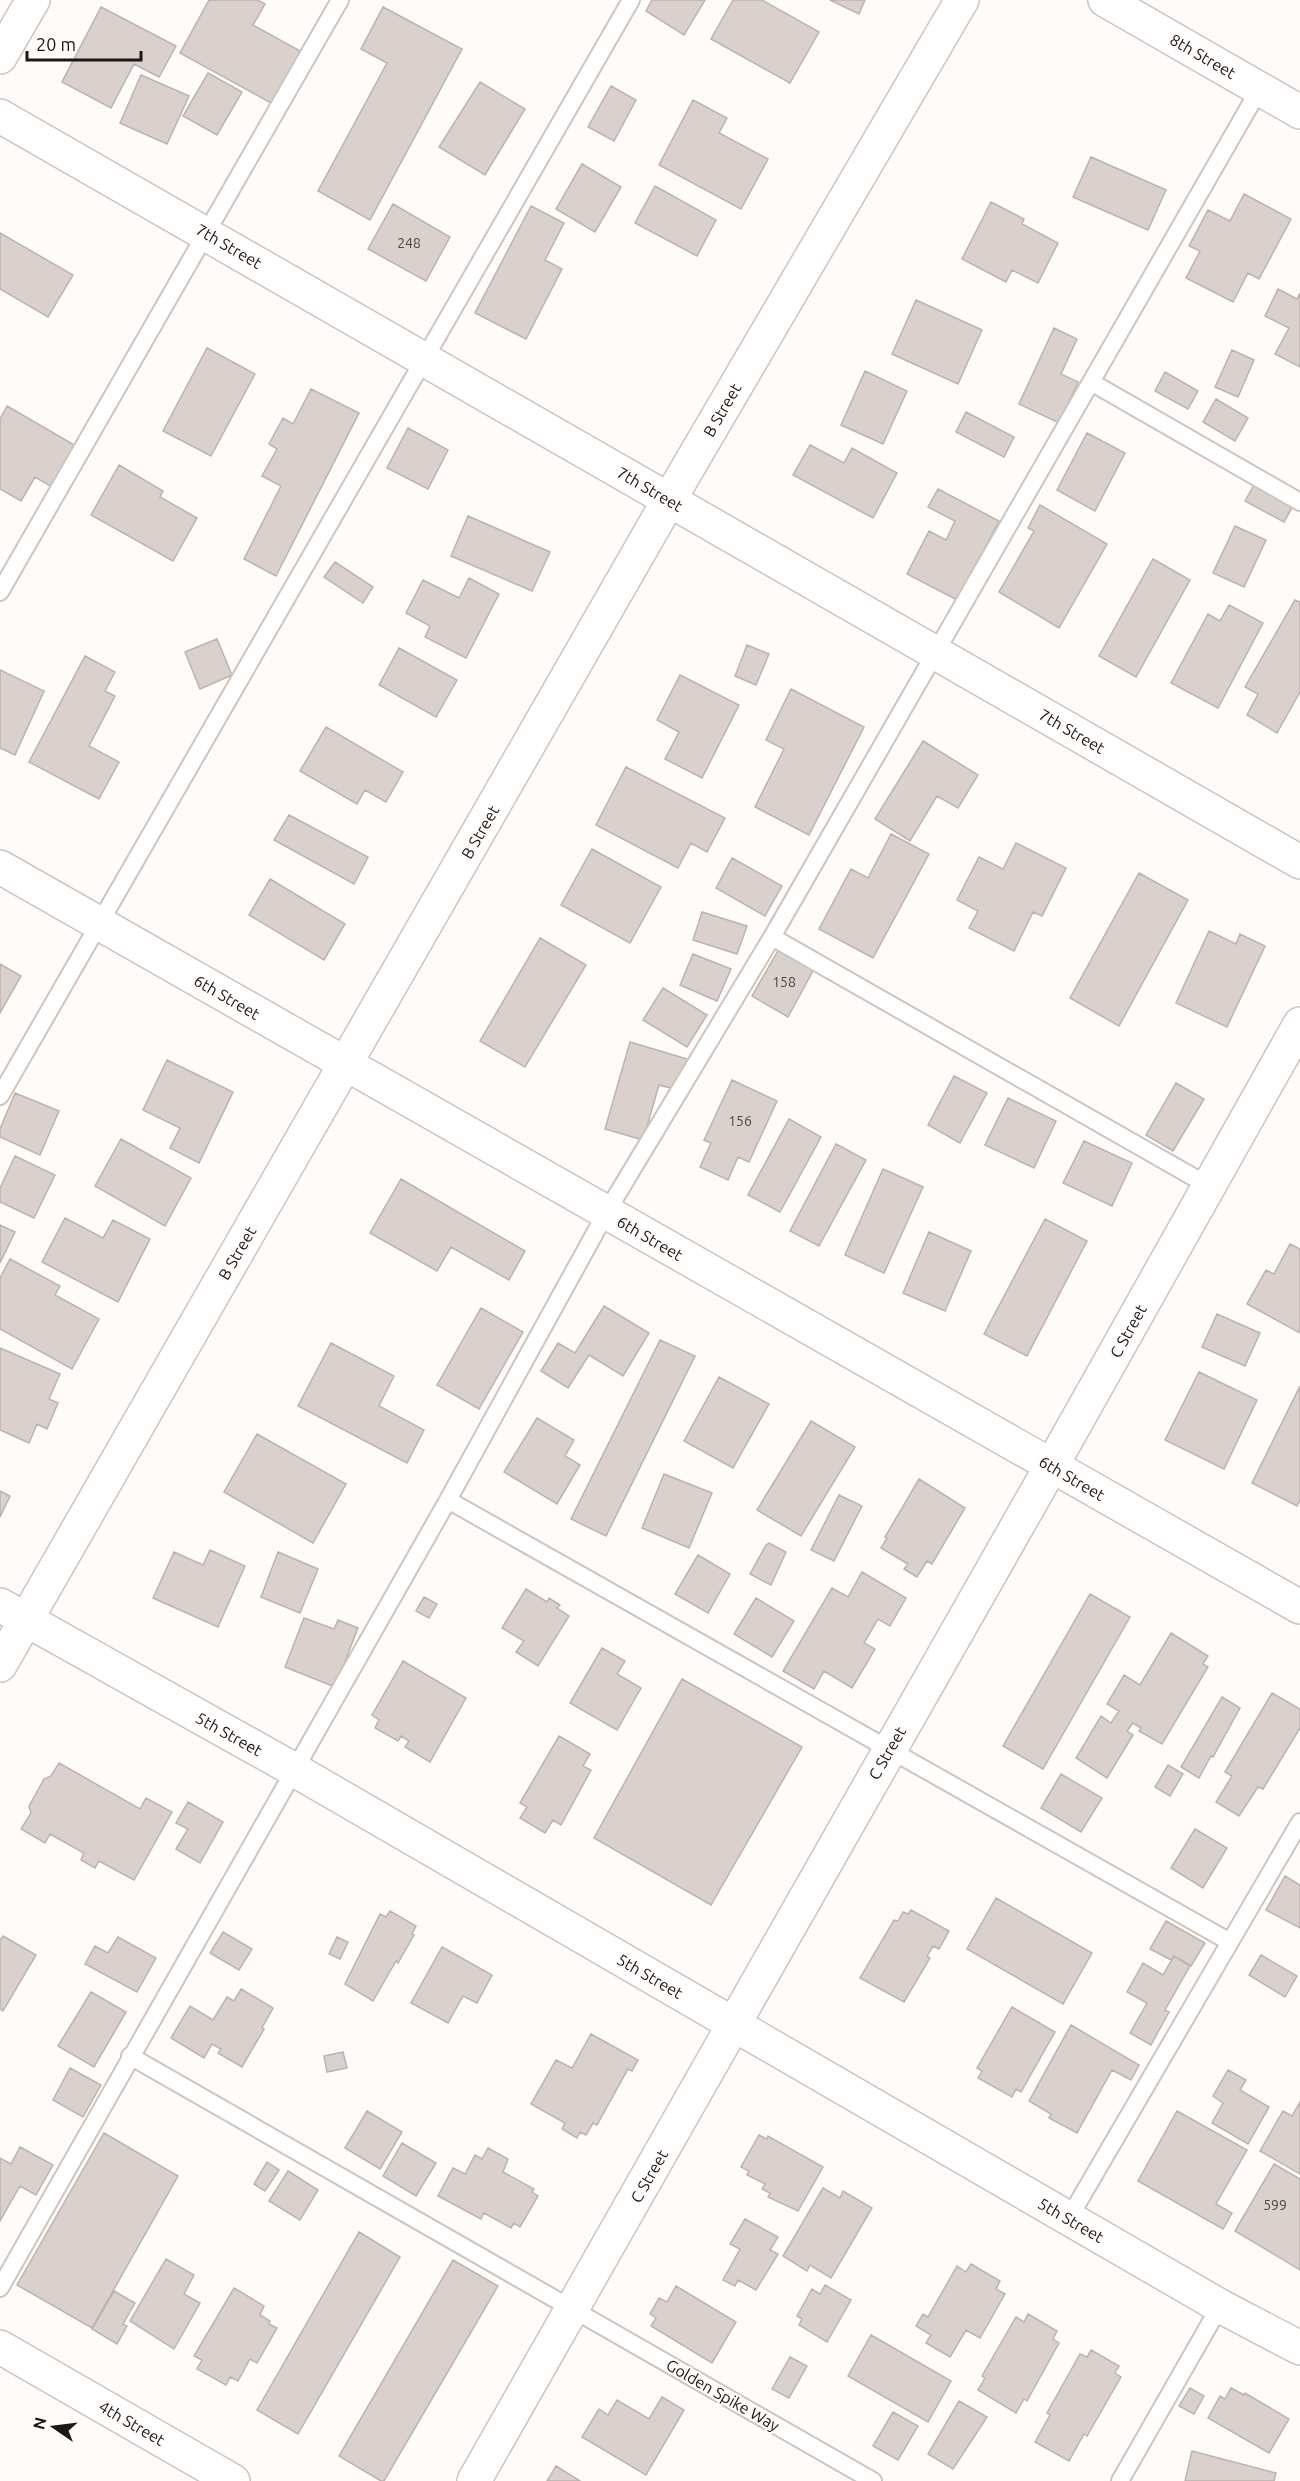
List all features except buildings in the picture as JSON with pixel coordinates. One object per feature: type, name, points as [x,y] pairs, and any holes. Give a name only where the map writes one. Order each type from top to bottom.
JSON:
[{"type":"street","points":[[0,57],[33,0]]},
{"type":"street","name":"B Street","points":[[0,1665],[13,1613],[346,1065],[669,501],[962,0]]},
{"type":"street","name":"8th Street","points":[[1105,0],[1300,112]]},
{"type":"street","name":"7th Street","points":[[0,116],[426,357],[669,501],[1300,862]]},
{"type":"street","name":"6th Street","points":[[0,867],[1300,1607]]},
{"type":"street","name":"C Street","points":[[474,2481],[735,2025],[888,1751],[1053,1467],[1300,1024]]},
{"type":"street","name":"5th Street","points":[[13,1613],[293,1769],[1220,2306],[1300,2348]]},
{"type":"street","name":"4th Street","points":[[0,2347],[233,2481]]},
{"type":"lane","points":[[0,591],[340,0]]},
{"type":"lane","points":[[0,1096],[631,0]]},
{"type":"lane","points":[[0,2288],[448,1500],[606,1213],[772,937],[1260,88]]},
{"type":"lane","points":[[1091,382],[1300,502]]},
{"type":"lane","points":[[772,937],[1209,1186]]},
{"type":"lane","points":[[448,1500],[888,1751],[1230,1942]]},
{"type":"lane","points":[[1069,2218],[1300,1822]]},
{"type":"lane","name":"Golden Spike Way","points":[[130,2056],[873,2481]]},
{"type":"lane","points":[[1120,2481],[1220,2306]]}]
